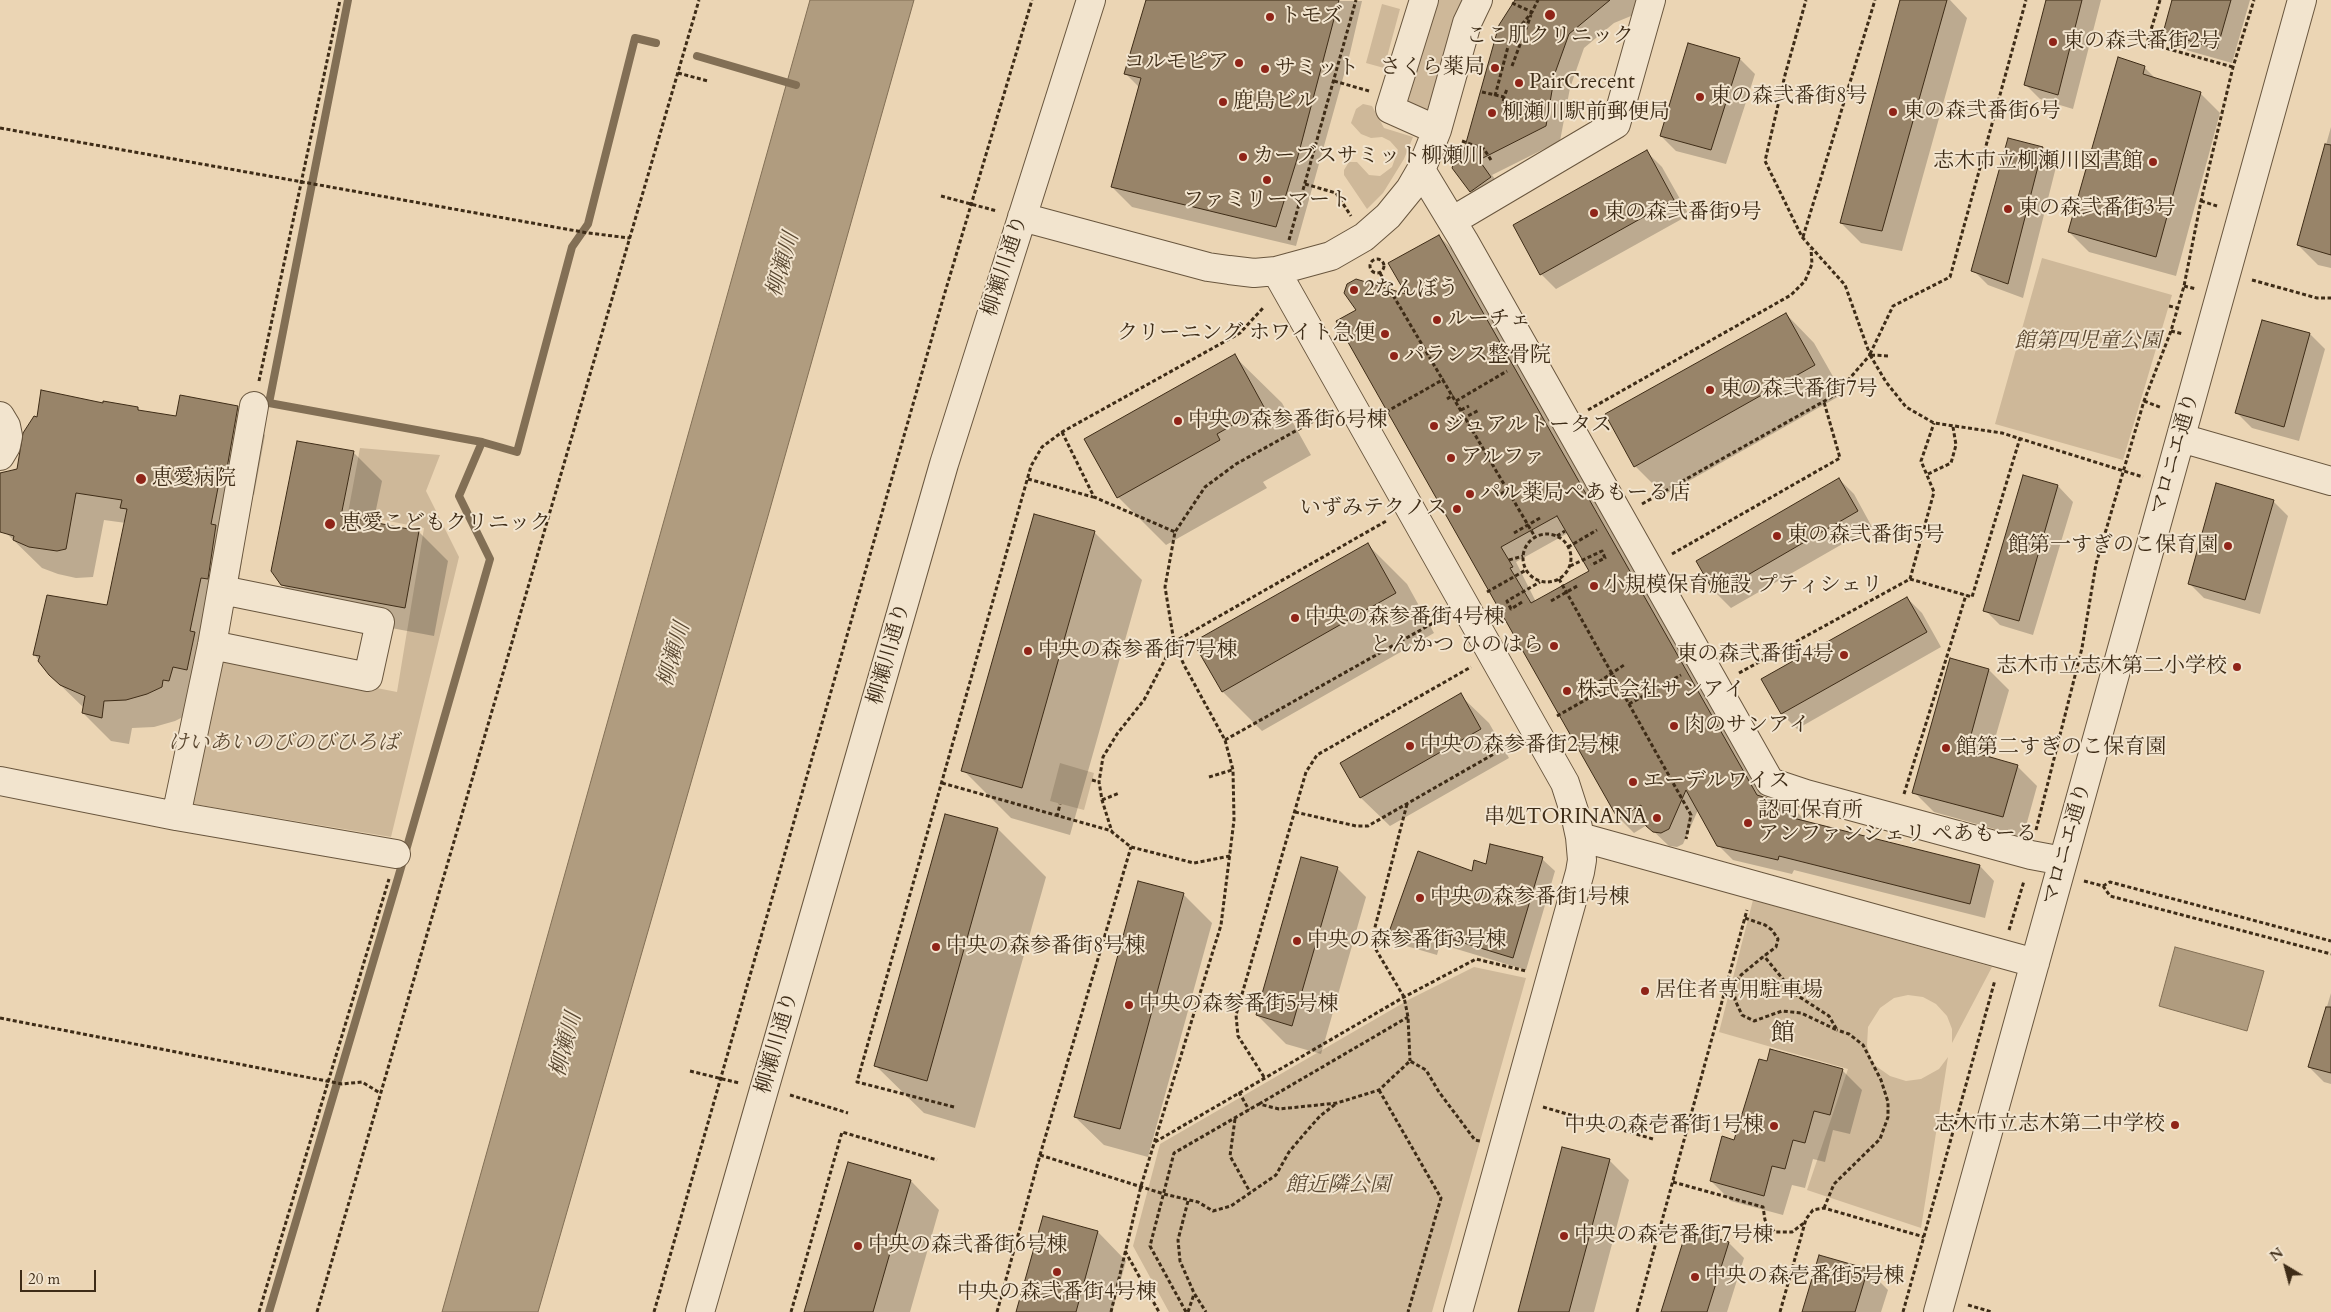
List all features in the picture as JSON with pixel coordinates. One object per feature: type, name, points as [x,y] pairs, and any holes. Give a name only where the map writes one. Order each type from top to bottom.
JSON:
[{"type":"street","name":"柳瀬川通り","points":[[700,1312],[944,464],[1013,215],[1092,0]]},
{"type":"street","points":[[1424,0],[1390,109],[1449,135]]},
{"type":"street","points":[[1013,215],[1208,267],[1254,273],[1282,260],[1331,256],[1364,237],[1399,204],[1449,135],[1457,55],[1478,0]]},
{"type":"street","points":[[1452,221],[1616,124],[1651,0]]},
{"type":"street","name":"マロニエ通り","points":[[1949,1307],[2034,963],[2071,870],[2181,438],[2302,0]]},
{"type":"street","points":[[1422,170],[1770,782],[2071,870]]},
{"type":"street","points":[[1282,260],[1565,783],[1580,837],[1582,860],[1580,872],[1458,1312]]},
{"type":"street","points":[[176,816],[176,754],[212,645],[254,406]]},
{"type":"street","points":[[0,416],[6,426],[8,436],[6,446],[0,456]]},
{"type":"street","points":[[2181,438],[2331,480]]},
{"type":"street","points":[[212,645],[368,677],[380,622],[222,590]]},
{"type":"street","points":[[0,781],[176,816],[396,854]]},
{"type":"street","points":[[1580,837],[2034,963]]},
{"type":"path","points":[[254,406],[340,0]]},
{"type":"path","points":[[317,1312],[699,0]]},
{"type":"path","points":[[654,1312],[1032,0]]},
{"type":"path","points":[[1282,260],[1356,0]]},
{"type":"path","points":[[1512,66],[1538,0]]},
{"type":"path","points":[[1806,0],[1785,75],[1765,161],[1802,237],[1845,285],[1870,355],[1886,382],[1906,407],[1934,423],[2010,435],[2146,478]]},
{"type":"path","points":[[1802,237],[1875,0]]},
{"type":"path","points":[[1568,547],[1835,395],[1870,355],[1893,306],[1950,278],[2026,0]]},
{"type":"path","points":[[2160,0],[2147,43],[2233,67]]},
{"type":"path","points":[[2035,834],[2082,648],[2096,564],[2146,390],[2178,308],[2233,67],[2254,0]]},
{"type":"path","points":[[1512,3],[1532,12]]},
{"type":"path","points":[[1495,96],[1510,39],[1532,12]]},
{"type":"path","points":[[678,73],[708,82]]},
{"type":"path","points":[[1334,81],[1370,92]]},
{"type":"path","points":[[1507,89],[1503,103],[1514,105]]},
{"type":"path","points":[[1482,92],[1504,98]]},
{"type":"path","points":[[0,128],[588,233],[630,238]]},
{"type":"path","points":[[1449,135],[1484,149],[1491,160]]},
{"type":"path","points":[[1305,184],[1336,193],[1352,218]]},
{"type":"path","points":[[942,196],[1013,215]]},
{"type":"path","points":[[1581,414],[1791,295],[1805,281],[1812,264],[1811,247]]},
{"type":"path","points":[[1374,260],[1382,262],[1384,266],[1380,273],[1372,272],[1370,267],[1374,260]]},
{"type":"path","points":[[1380,273],[1535,538]]},
{"type":"path","points":[[2243,277],[2317,298],[2331,298]]},
{"type":"path","points":[[2169,306],[2178,308]]},
{"type":"path","points":[[954,1107],[857,1082],[1031,466],[1042,447],[1062,432],[1240,333],[1263,308]]},
{"type":"path","points":[[1870,355],[1890,356]]},
{"type":"path","points":[[1456,401],[1530,358]]},
{"type":"path","points":[[1380,415],[1397,408],[1444,380]]},
{"type":"path","points":[[1447,400],[1453,395]]},
{"type":"path","points":[[2144,401],[2165,409]]},
{"type":"path","points":[[1664,559],[1840,458],[1824,402]]},
{"type":"path","points":[[1461,410],[1469,406]]},
{"type":"path","points":[[1451,425],[1479,410]]},
{"type":"path","points":[[1111,1312],[1141,1186],[1221,925],[1234,820],[1233,770],[1225,740],[1184,665],[1174,642],[1165,587],[1175,532],[1205,486],[1236,464],[1332,411]]},
{"type":"path","points":[[1910,579],[1934,492],[1921,461],[1934,423]]},
{"type":"path","points":[[1928,474],[1951,463],[1956,445],[1953,427]]},
{"type":"path","points":[[2010,435],[2012,429]]},
{"type":"path","points":[[1062,432],[1094,497]]},
{"type":"path","points":[[1731,678],[1910,579],[1972,597],[2020,438]]},
{"type":"path","points":[[1028,479],[1094,497],[1175,532]]},
{"type":"path","points":[[1501,494],[1507,490]]},
{"type":"path","points":[[1112,832],[1102,800],[1099,782],[1103,758],[1117,734],[1144,700],[1174,642],[1392,518]]},
{"type":"path","points":[[1514,533],[1540,518]]},
{"type":"path","points":[[1557,536],[1565,531]]},
{"type":"path","points":[[1522,602],[1511,609],[1507,601],[1540,582],[1553,582],[1560,579],[1570,566],[1572,560],[1568,547],[1557,536],[1550,534],[1535,538],[1529,542],[1523,556],[1529,575],[1540,582]]},
{"type":"path","points":[[1570,566],[1602,551],[1605,558],[1591,565]]},
{"type":"path","points":[[1509,560],[1523,556]]},
{"type":"path","points":[[1482,595],[1526,570]]},
{"type":"path","points":[[1560,579],[1691,815],[1685,841]]},
{"type":"path","points":[[1551,601],[1579,584]]},
{"type":"path","points":[[1902,799],[1966,595]]},
{"type":"path","points":[[1225,740],[1447,615]]},
{"type":"path","points":[[1629,704],[1703,663]]},
{"type":"path","points":[[1264,1077],[1238,1036],[1236,1015],[1306,772],[1317,755],[1475,664]]},
{"type":"path","points":[[1599,682],[1624,665]]},
{"type":"path","points":[[1551,720],[1617,682]]},
{"type":"path","points":[[1295,812],[1356,826],[1368,826],[1518,740]]},
{"type":"path","points":[[1209,777],[1233,770]]},
{"type":"path","points":[[1092,780],[1099,782]]},
{"type":"path","points":[[942,783],[1112,832],[1131,847],[1194,863],[1230,856]]},
{"type":"path","points":[[1102,800],[1119,793]]},
{"type":"path","points":[[1057,816],[1060,804]]},
{"type":"path","points":[[1259,1104],[1279,1109],[1337,1103],[1379,1090],[1410,1061],[1408,1017],[1404,996],[1375,948],[1374,931],[1407,804]]},
{"type":"path","points":[[997,1312],[1040,1155],[1131,847]]},
{"type":"path","points":[[259,1312],[396,854]]},
{"type":"path","points":[[2071,870],[2103,886],[2110,896],[2331,954]]},
{"type":"path","points":[[2006,937],[2024,880]]},
{"type":"path","points":[[2103,886],[2110,882],[2331,941]]},
{"type":"path","points":[[1637,1312],[1748,904]]},
{"type":"path","points":[[1745,918],[1765,924],[1778,939],[1776,947],[1741,974],[1736,984],[1735,1000],[1742,1015],[1754,1021],[1782,1011],[1801,1013],[1836,1030],[1849,1034],[1863,1045],[1881,1080],[1888,1102],[1888,1117],[1880,1139],[1834,1184],[1824,1208]]},
{"type":"path","points":[[1764,956],[1795,994],[1828,1016],[1836,1030]]},
{"type":"path","points":[[1154,1142],[1404,996],[1476,959],[1531,973]]},
{"type":"path","points":[[1903,1312],[1996,979]]},
{"type":"path","points":[[1187,1312],[1150,1246],[1174,1153],[1408,1017]]},
{"type":"path","points":[[0,1018],[342,1084],[362,1082],[380,1093]]},
{"type":"path","points":[[1410,1061],[1426,1070],[1475,1140],[1485,1143]]},
{"type":"path","points":[[690,1071],[747,1086]]},
{"type":"path","points":[[1379,1090],[1441,1198],[1408,1312]]},
{"type":"path","points":[[783,1092],[848,1113]]},
{"type":"path","points":[[1239,1092],[1249,1110]]},
{"type":"path","points":[[1040,1155],[1164,1194],[1198,1202],[1213,1211],[1231,1206],[1276,1175],[1289,1152],[1305,1133],[1320,1116],[1337,1103]]},
{"type":"path","points":[[1537,1106],[1653,1139]]},
{"type":"path","points":[[1235,1118],[1230,1156],[1250,1192]]},
{"type":"path","points":[[791,1312],[842,1132],[937,1160]]},
{"type":"path","points":[[1673,1182],[1763,1207],[1765,1220],[1775,1232],[1792,1232],[1805,1222]]},
{"type":"path","points":[[1188,1201],[1178,1240],[1180,1262],[1194,1293],[1206,1312]]},
{"type":"path","points":[[1780,1312],[1805,1222],[1813,1210],[1824,1208],[1924,1238]]},
{"type":"path","points":[[1125,1250],[1159,1312]]},
{"type":"path","points":[[1187,1312],[1194,1293]]},
{"type":"path","points":[[1949,1307],[1992,1312]]},
{"type":"green space","points":[[1439,0],[1462,0],[1427,111],[1406,107]]},
{"type":"green space","points":[[1382,4],[1400,9],[1384,68],[1366,63]]},
{"type":"green space","points":[[1363,104],[1372,106],[1384,128],[1413,137],[1404,159],[1383,193],[1367,209],[1344,175],[1344,170],[1349,162],[1357,162],[1369,175],[1380,176],[1392,167],[1398,150],[1390,141],[1382,137],[1371,138],[1361,134],[1351,123],[1356,109]]},
{"type":"green space","name":"館第四児童公園","points":[[2042,258],[2172,295],[2123,460],[1995,424]]},
{"type":"green space","name":"けいあいのびのびひろば","points":[[360,448],[440,455],[426,491],[459,557],[391,837],[188,803],[219,657],[397,692],[424,528],[348,513]]},
{"type":"green space","points":[[1060,763],[1094,773],[1084,810],[1050,801]]},
{"type":"green space","points":[[1753,900],[1992,967],[1952,1043],[1952,1029],[1947,1016],[1936,1004],[1923,997],[1908,995],[1894,998],[1880,1008],[1868,1027],[1867,1046],[1873,1064],[1890,1076],[1906,1081],[1921,1079],[1939,1069],[1948,1057],[1921,1228],[1807,1190],[1848,1069],[1719,1032]]},
{"type":"green space","name":"館近隣公園","points":[[1474,967],[1526,978],[1432,1312],[1169,1312],[1133,1246],[1160,1144],[1410,999]]},
{"type":"water","name":"柳瀬川","points":[[810,0],[914,0],[768,516],[538,1312],[442,1312]]},
{"type":"water","points":[[2175,947],[2264,971],[2247,1031],[2159,1006]]},
{"type":"building","name":"鹿島ビル","points":[[1146,0],[1339,0],[1298,156],[1276,227],[1111,187],[1141,78],[1124,74]]},
{"type":"building","name":"PairCrecent","points":[[1515,0],[1610,0],[1569,34],[1555,73],[1546,126],[1479,160],[1491,177],[1470,192],[1452,168],[1459,149],[1464,150],[1499,25]]},
{"type":"building","name":"東の森弐番街6号","points":[[1900,0],[1947,0],[1882,231],[1840,223]]},
{"type":"building","name":"東の森弐番街2号","points":[[2046,0],[2082,0],[2058,95],[2024,85]]},
{"type":"building","points":[[2172,0],[2231,0],[2217,49],[2163,33]]},
{"type":"building","name":"東の森弐番街8号","points":[[1688,43],[1740,58],[1711,150],[1660,136]]},
{"type":"building","points":[[2118,57],[2145,66],[2143,74],[2201,92],[2156,257],[2068,232]]},
{"type":"building","name":"東の森弐番街3号","points":[[2008,138],[2043,147],[2008,284],[1971,271]]},
{"type":"building","points":[[2325,144],[2331,145],[2331,255],[2297,245]]},
{"type":"building","name":"東の森弐番街9号","points":[[1647,150],[1674,200],[1540,275],[1513,225]]},
{"type":"building","points":[[1439,235],[1757,795],[1792,806],[1789,817],[1980,865],[1970,904],[1779,856],[1778,860],[1717,846],[1686,790],[1669,829],[1661,833],[1653,832],[1646,826],[1641,805],[1618,819],[1336,321],[1356,310],[1344,293],[1347,284],[1356,279],[1406,294],[1388,263]],"holes":[[[1557,516],[1589,571],[1531,603],[1510,568],[1513,567],[1501,547]]]},
{"type":"building","name":"東の森弐番街7号","points":[[1786,313],[1815,365],[1634,467],[1605,414]]},
{"type":"building","points":[[2262,320],[2310,333],[2284,427],[2235,413]]},
{"type":"building","name":"中央の森参番街6号棟","points":[[1235,354],[1264,407],[1217,434],[1220,440],[1117,498],[1084,439]]},
{"type":"building","points":[[41,390],[103,403],[103,401],[138,407],[138,410],[176,416],[180,395],[238,406],[227,468],[222,467],[211,524],[216,525],[208,579],[201,578],[190,631],[195,632],[187,670],[173,667],[169,681],[163,680],[162,687],[147,694],[126,700],[104,701],[102,718],[82,713],[85,696],[60,685],[38,661],[40,656],[33,655],[47,595],[107,605],[127,509],[120,508],[122,500],[76,493],[66,549],[57,551],[29,547],[13,540],[14,536],[0,532],[0,473],[17,469],[23,433],[34,416],[37,417]]},
{"type":"building","name":"恵愛こどもクリニック","points":[[297,441],[354,451],[341,516],[419,531],[405,608],[281,585],[271,571]]},
{"type":"building","points":[[2023,475],[2058,485],[2019,621],[1983,611]]},
{"type":"building","name":"東の森弐番街5号","points":[[1839,478],[1858,511],[1715,594],[1696,561]]},
{"type":"building","points":[[2216,483],[2274,500],[2245,600],[2188,584]]},
{"type":"building","name":"中央の森参番街7号棟","points":[[1034,514],[1095,531],[1022,788],[961,771]]},
{"type":"building","name":"中央の森参番街4号棟","points":[[1368,543],[1396,593],[1222,692],[1193,642]]},
{"type":"building","name":"東の森弐番街4号","points":[[1907,597],[1927,632],[1781,714],[1761,679]]},
{"type":"building","points":[[1950,658],[1989,669],[1971,735],[1975,742],[1976,753],[2018,765],[2003,817],[1912,793]]},
{"type":"building","name":"中央の森参番街2号棟","points":[[1461,693],[1481,729],[1360,798],[1340,763]]},
{"type":"building","name":"中央の森参番街8号棟","points":[[945,814],[998,828],[927,1081],[874,1066]]},
{"type":"building","points":[[1490,844],[1543,857],[1513,958],[1428,932],[1424,943],[1389,932],[1418,851],[1472,871],[1474,860],[1486,864]]},
{"type":"building","name":"中央の森参番街3号棟","points":[[1301,857],[1338,867],[1292,1026],[1256,1015]]},
{"type":"building","name":"中央の森参番街5号棟","points":[[1138,881],[1184,893],[1120,1129],[1074,1117]]},
{"type":"building","points":[[2326,1007],[2331,1007],[2331,1073],[2308,1067]]},
{"type":"building","name":"中央の森壱番街1号棟","points":[[1770,1049],[1843,1069],[1830,1115],[1814,1111],[1805,1143],[1793,1140],[1785,1169],[1772,1166],[1764,1196],[1710,1181],[1722,1136],[1734,1140],[1759,1059],[1767,1061]]},
{"type":"building","name":"中央の森壱番街7号棟","points":[[1562,1147],[1610,1159],[1569,1312],[1518,1312]]},
{"type":"building","name":"中央の森弐番街6号棟","points":[[848,1162],[911,1180],[873,1312],[804,1312]]},
{"type":"building","name":"中央の森弐番街4号棟","points":[[1043,1216],[1098,1231],[1076,1312],[1016,1312]]},
{"type":"building","name":"中央の森壱番街5号棟","points":[[1687,1229],[1729,1242],[1707,1312],[1661,1312]]},
{"type":"building","points":[[1819,1255],[1868,1269],[1855,1312],[1802,1312]]},
{"type":"waterway","points":[[269,1312],[398,878],[490,559],[459,496],[482,442],[269,403],[348,0]]},
{"type":"waterway","points":[[482,442],[517,452],[572,247],[588,224],[635,38],[656,43]]},
{"type":"waterway","points":[[697,56],[796,85]]},
{"type":"place","name":"ここ肌クリニック","points":[[1550,15]]},
{"type":"place","name":"トモズ","points":[[1270,17]]},
{"type":"place","name":"東の森弐番街2号","points":[[2053,42]]},
{"type":"place","name":"コルモピア","points":[[1239,63]]},
{"type":"place","name":"さくら薬局","points":[[1495,68]]},
{"type":"place","name":"サミット","points":[[1265,69]]},
{"type":"place","name":"PairCrecent","points":[[1519,83]]},
{"type":"place","name":"東の森弐番街8号","points":[[1700,97]]},
{"type":"place","name":"鹿島ビル","points":[[1223,102]]},
{"type":"place","name":"東の森弐番街6号","points":[[1893,112]]},
{"type":"place","name":"柳瀬川駅前郵便局","points":[[1492,113]]},
{"type":"place","name":"カーブスサミット柳瀬川","points":[[1243,157]]},
{"type":"place","name":"志木市立柳瀬川図書館","points":[[2153,162]]},
{"type":"place","name":"ファミリーマート","points":[[1267,180]]},
{"type":"place","name":"東の森弐番街3号","points":[[2008,209]]},
{"type":"place","name":"東の森弐番街9号","points":[[1594,213]]},
{"type":"place","name":"2なんぼう","points":[[1354,290]]},
{"type":"place","name":"ルーチェ","points":[[1437,320]]},
{"type":"place","name":"クリーニング ホワイト急便","points":[[1385,334]]},
{"type":"place","name":"パランス整骨院","points":[[1394,356]]},
{"type":"place","name":"東の森弐番街7号","points":[[1710,390]]},
{"type":"place","name":"中央の森参番街6号棟","points":[[1178,421]]},
{"type":"place","name":"ジュアルトータス","points":[[1434,426]]},
{"type":"place","name":"アルファ","points":[[1451,458]]},
{"type":"place","name":"恵愛病院","points":[[141,479]]},
{"type":"place","name":"パル薬局ぺあもーる店","points":[[1470,494]]},
{"type":"place","name":"いずみテクノス","points":[[1457,509]]},
{"type":"place","name":"恵愛こどもクリニック","points":[[330,524]]},
{"type":"place","name":"東の森弐番街5号","points":[[1777,536]]},
{"type":"place","name":"館第一すぎのこ保育園","points":[[2228,546]]},
{"type":"place","name":"小規模保育施設 プティシェリ","points":[[1594,586]]},
{"type":"place","name":"中央の森参番街4号棟","points":[[1295,618]]},
{"type":"place","name":"とんかつ ひのはら","points":[[1554,646]]},
{"type":"place","name":"中央の森参番街7号棟","points":[[1028,651]]},
{"type":"place","name":"東の森弐番街4号","points":[[1844,655]]},
{"type":"place","name":"志木市立志木第二小学校","points":[[2237,667]]},
{"type":"place","name":"株式会社サンアイ","points":[[1567,691]]},
{"type":"place","name":"肉のサンアイ","points":[[1674,726]]},
{"type":"place","name":"中央の森参番街2号棟","points":[[1410,746]]},
{"type":"place","name":"館第二すぎのこ保育園","points":[[1946,748]]},
{"type":"place","name":"エーデルワイス","points":[[1633,782]]},
{"type":"place","name":"串処TORINANA","points":[[1657,818]]},
{"type":"place","name":"認可保育所 アンファンシェリ ぺあもーる","points":[[1748,823]]},
{"type":"place","name":"中央の森参番街1号棟","points":[[1420,898]]},
{"type":"place","name":"中央の森参番街3号棟","points":[[1297,941]]},
{"type":"place","name":"中央の森参番街8号棟","points":[[936,947]]},
{"type":"place","name":"居住者専用駐車場","points":[[1645,991]]},
{"type":"place","name":"中央の森参番街5号棟","points":[[1129,1005]]},
{"type":"place","name":"志木市立志木第二中学校","points":[[2175,1125]]},
{"type":"place","name":"中央の森壱番街1号棟","points":[[1774,1126]]},
{"type":"place","name":"中央の森壱番街7号棟","points":[[1564,1236]]},
{"type":"place","name":"中央の森弐番街6号棟","points":[[858,1246]]},
{"type":"place","name":"中央の森弐番街4号棟","points":[[1057,1272]]},
{"type":"place","name":"中央の森壱番街5号棟","points":[[1695,1277]]},
{"type":"district","name":"館","points":[[1783,1034]]}]
